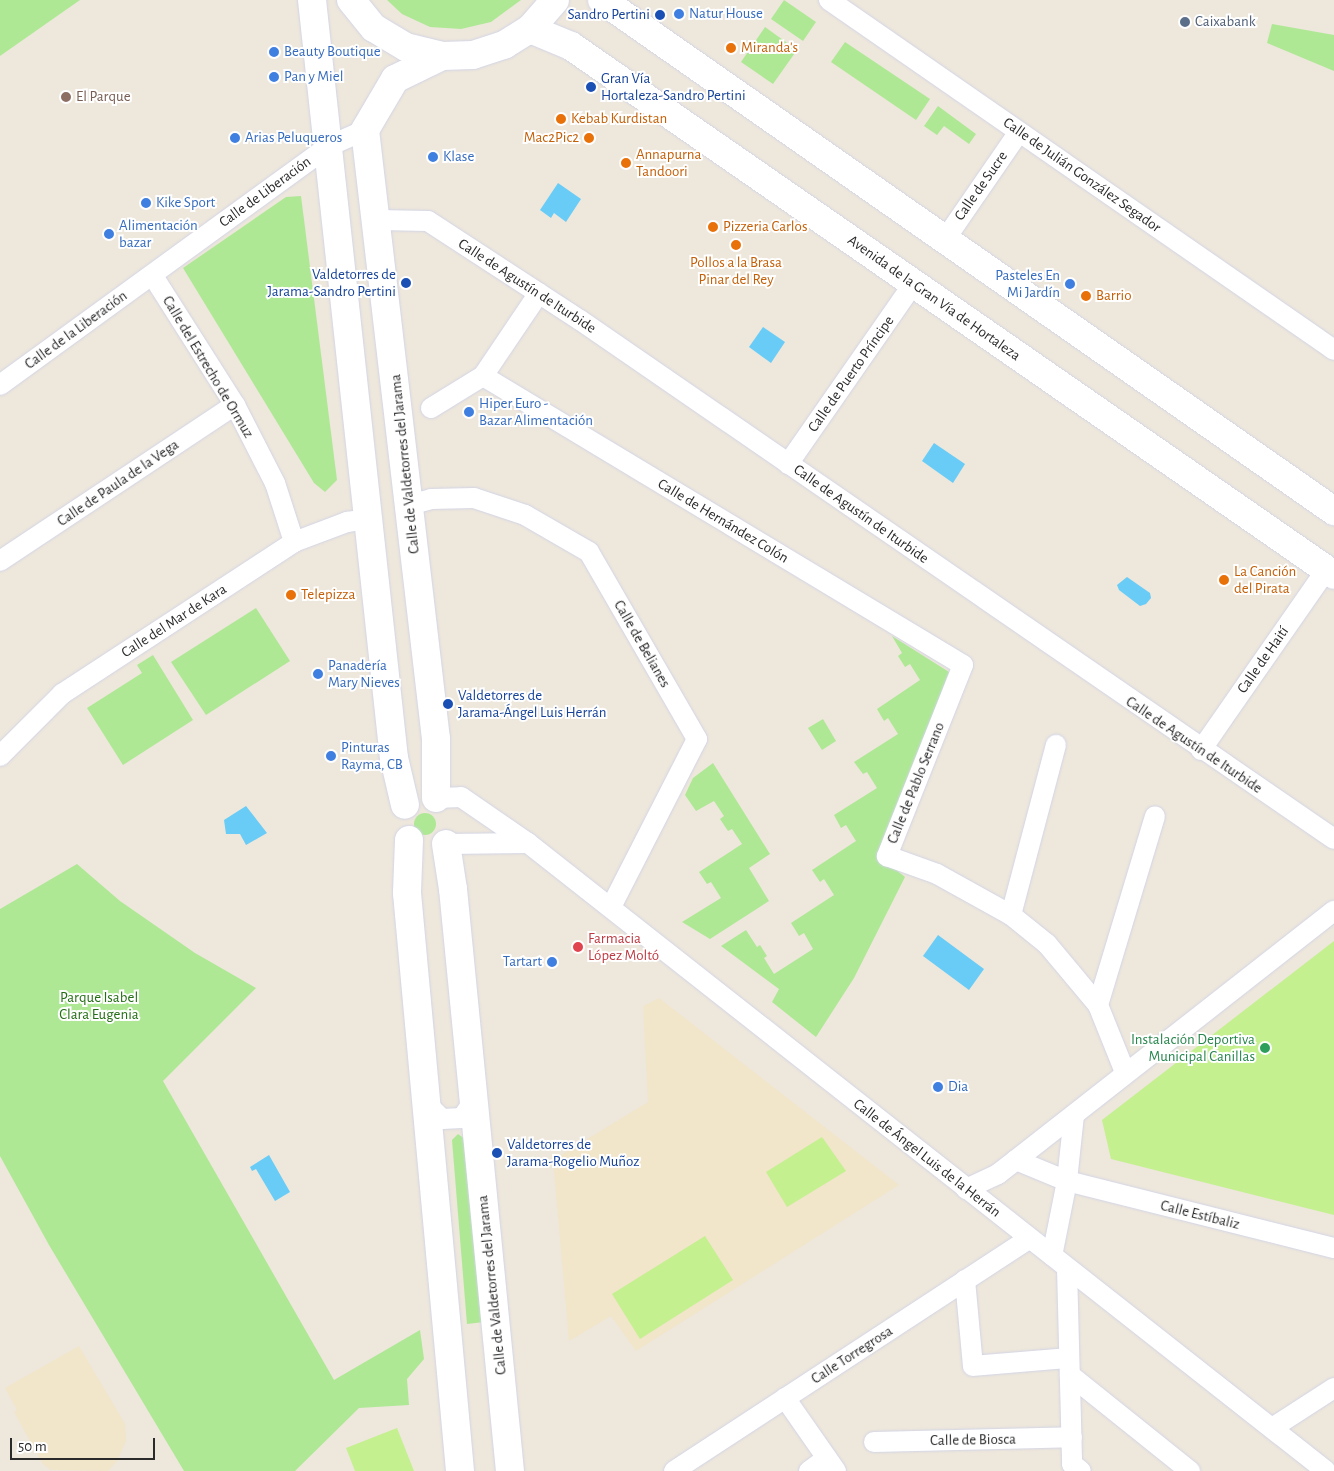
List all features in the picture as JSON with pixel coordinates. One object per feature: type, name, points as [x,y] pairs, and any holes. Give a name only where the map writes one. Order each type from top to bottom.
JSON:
[{"type":"street","points":[[312,0],[394,758],[406,805],[404,830],[409,840],[426,852],[437,851],[446,844],[450,835],[450,822],[447,809],[436,798],[420,795],[406,805]]},
{"type":"street","points":[[350,0],[374,28],[406,47],[442,56],[474,55],[504,46],[530,29],[555,0]]},
{"type":"street","points":[[602,0],[944,241],[1334,511]]},
{"type":"street","name":"Calle de Julián González Segador","points":[[829,0],[1334,350]]},
{"type":"street","name":"Avenida de la Gran Vía de Hortaleza","points":[[530,29],[571,46],[1330,572]]},
{"type":"street","points":[[329,146],[365,130],[395,79],[442,56]]},
{"type":"street","name":"Calle de Valdetorres del Jarama","points":[[365,130],[378,220],[436,739],[436,798]]},
{"type":"street","name":"Calle de Sucre","points":[[944,241],[1019,132]]},
{"type":"street","name":"Calle de Liberación","points":[[153,276],[329,146]]},
{"type":"street","name":"Calle de Agustín de Iturbide","points":[[378,220],[428,221],[539,293],[1201,750],[1334,839]]},
{"type":"street","name":"Calle de la Liberación","points":[[0,385],[153,276]]},
{"type":"street","name":"Calle del Estrecho de Ormuz","points":[[153,276],[235,405],[275,483],[294,542]]},
{"type":"street","name":"Calle de Puerto Príncipe","points":[[788,464],[913,284]]},
{"type":"street","points":[[430,408],[483,376],[539,293]]},
{"type":"street","name":"Calle de Hernández Colón","points":[[483,376],[963,665]]},
{"type":"street","name":"Calle de Paula de la Vega","points":[[0,561],[235,405]]},
{"type":"street","name":"Calle de Belianes","points":[[409,505],[431,499],[474,498],[526,515],[589,552],[697,739],[611,907]]},
{"type":"street","name":"Calle del Mar de Kara","points":[[0,756],[62,694],[294,542],[347,522],[368,519]]},
{"type":"street","name":"Calle de Haití","points":[[1201,750],[1330,572]]},
{"type":"street","name":"Calle de Pablo Serrano","points":[[963,665],[886,856],[937,874],[1011,915],[1048,944],[1098,1005],[1125,1072]]},
{"type":"street","points":[[1011,915],[1056,745]]},
{"type":"street","name":"Calle de Ángel Luis de la Herrán","points":[[436,798],[462,797],[528,843],[1326,1471]]},
{"type":"street","points":[[1098,1005],[1155,816]]},
{"type":"street","points":[[409,840],[407,893],[460,1471]]},
{"type":"street","points":[[446,844],[528,843]]},
{"type":"street","name":"Calle de Valdetorres del Jarama","points":[[446,844],[474,1100],[510,1471]]},
{"type":"street","points":[[966,1189],[998,1174],[1074,1115],[1125,1072],[1334,911]]},
{"type":"street","points":[[426,1103],[442,1119],[462,1118],[474,1100]]},
{"type":"street","points":[[1074,1115],[1060,1262],[1070,1366],[1072,1464],[1081,1471]]},
{"type":"street","name":"Calle Estíbaliz","points":[[1016,1160],[1067,1181],[1334,1248]]},
{"type":"street","name":"Calle Torregrosa","points":[[674,1471],[1029,1239]]},
{"type":"street","points":[[965,1280],[973,1366],[1070,1366],[1190,1471]]},
{"type":"street","points":[[1272,1428],[1334,1388]]},
{"type":"street","points":[[785,1398],[832,1465],[809,1471]]},
{"type":"street","name":"Calle de Biosca","points":[[874,1442],[1072,1437]]},
{"type":"shaded area","points":[[659,998],[899,1185],[636,1351],[611,1316],[569,1341],[553,1160],[648,1102],[643,1006]]},
{"type":"shaded area","points":[[79,1346],[125,1424],[126,1441],[117,1461],[108,1471],[51,1470],[43,1464],[14,1412],[17,1410],[5,1388]]},
{"type":"green space","points":[[0,0],[80,0],[0,56]]},
{"type":"green space","points":[[387,0],[521,0],[491,22],[461,29],[430,27],[402,14]]},
{"type":"green space","points":[[784,0],[816,22],[803,41],[771,19]]},
{"type":"green space","points":[[1272,24],[1334,35],[1334,71],[1267,43]]},
{"type":"green space","points":[[765,27],[797,50],[773,84],[741,62]]},
{"type":"green space","points":[[845,42],[930,99],[916,120],[831,62]]},
{"type":"green space","points":[[938,106],[976,134],[969,144],[944,126],[937,135],[924,126]]},
{"type":"green space","points":[[301,196],[337,480],[325,492],[314,483],[183,268],[286,197]]},
{"type":"green space","points":[[256,608],[290,661],[206,715],[171,662]]},
{"type":"green space","points":[[892,636],[949,672],[880,857],[905,877],[854,978],[816,1037],[772,1002],[779,989],[721,946],[746,930],[757,947],[760,945],[767,956],[764,958],[774,974],[813,949],[804,933],[799,936],[791,923],[834,895],[824,879],[820,882],[812,870],[856,841],[846,825],[841,828],[834,815],[877,788],[867,772],[863,774],[854,762],[898,734],[888,718],[884,721],[877,709],[920,680],[910,664],[905,667],[898,656],[902,653]]},
{"type":"green space","points":[[153,655],[193,720],[123,765],[87,708],[142,673],[137,665]]},
{"type":"green space","points":[[823,719],[836,741],[822,750],[808,728]]},
{"type":"green space","points":[[713,763],[770,854],[749,868],[769,901],[710,939],[682,922],[721,898],[711,882],[707,884],[699,872],[742,844],[732,829],[728,831],[720,819],[724,816],[714,801],[696,811],[685,795],[693,778]]},
{"type":"green space","points":[[425,813],[433,816],[436,824],[433,832],[425,835],[417,832],[414,824],[417,816]]},
{"type":"green space","name":"Parque Isabel Clara Eugenia","points":[[77,864],[120,901],[195,953],[256,988],[163,1081],[334,1380],[420,1330],[424,1359],[407,1379],[409,1405],[359,1408],[295,1471],[184,1471],[49,1245],[0,1156],[0,909]]},
{"type":"green space","name":"Instalación Deportiva Municipal Canillas","points":[[1334,941],[1334,1215],[1111,1159],[1102,1120]]},
{"type":"green space","points":[[458,1134],[465,1139],[484,1322],[467,1324],[452,1140]]},
{"type":"green space","points":[[822,1137],[846,1171],[787,1207],[766,1172]]},
{"type":"green space","points":[[705,1236],[733,1280],[640,1339],[612,1294]]},
{"type":"green space","points":[[397,1428],[414,1471],[355,1471],[346,1448]]},
{"type":"water","points":[[558,183],[581,199],[566,222],[554,213],[551,218],[540,210]]},
{"type":"water","points":[[763,327],[785,342],[771,363],[749,347]]},
{"type":"water","points":[[934,443],[965,464],[953,483],[922,461]]},
{"type":"water","points":[[1127,577],[1150,593],[1151,598],[1146,604],[1140,606],[1119,590],[1117,585]]},
{"type":"water","points":[[246,806],[267,833],[246,845],[240,834],[226,834],[224,820]]},
{"type":"water","points":[[938,935],[984,969],[969,990],[923,956]]},
{"type":"water","points":[[269,1155],[290,1192],[275,1201],[256,1169],[252,1171],[250,1167]]},
{"type":"place","name":"Natur House","points":[[679,14]]},
{"type":"place","name":"Sandro Pertini","points":[[660,15]]},
{"type":"place","name":"Caixabank","points":[[1185,22]]},
{"type":"place","name":"Miranda's","points":[[731,48]]},
{"type":"place","name":"Beauty Boutique","points":[[274,52]]},
{"type":"place","name":"Pan y Miel","points":[[274,77]]},
{"type":"place","name":"Gran Vía Hortaleza-Sandro Pertini","points":[[591,87]]},
{"type":"place","name":"El Parque","points":[[66,97]]},
{"type":"place","name":"Kebab Kurdistan","points":[[561,119]]},
{"type":"place","name":"Arias Peluqueros","points":[[235,138]]},
{"type":"place","name":"Mac2Pic2","points":[[589,138]]},
{"type":"place","name":"Klase","points":[[433,157]]},
{"type":"place","name":"Annapurna Tandoori","points":[[626,163]]},
{"type":"place","name":"Kike Sport","points":[[146,203]]},
{"type":"place","name":"Pizzeria Carlos","points":[[713,227]]},
{"type":"place","name":"Alimentación bazar","points":[[109,234]]},
{"type":"place","name":"Pollos a la Brasa Pinar del Rey","points":[[736,245]]},
{"type":"place","name":"Valdetorres de Jarama-Sandro Pertini","points":[[406,283]]},
{"type":"place","name":"Pasteles En Mi Jardín","points":[[1070,284]]},
{"type":"place","name":"Barrio","points":[[1086,296]]},
{"type":"place","name":"Hiper Euro - Bazar Alimentación","points":[[469,412]]},
{"type":"place","name":"La Canción del Pirata","points":[[1224,580]]},
{"type":"place","name":"Telepizza","points":[[291,595]]},
{"type":"place","name":"Panadería Mary Nieves","points":[[318,674]]},
{"type":"place","name":"Valdetorres de Jarama-Ángel Luis Herrán","points":[[448,704]]},
{"type":"place","name":"Pinturas Rayma, CB","points":[[331,756]]},
{"type":"place","name":"Farmacia López Moltó","points":[[578,947]]},
{"type":"place","name":"Tartart","points":[[552,962]]},
{"type":"place","name":"Instalación Deportiva Municipal Canillas","points":[[1265,1048]]},
{"type":"place","name":"Dia","points":[[938,1087]]},
{"type":"place","name":"Valdetorres de Jarama-Rogelio Muñoz","points":[[497,1153]]}]
